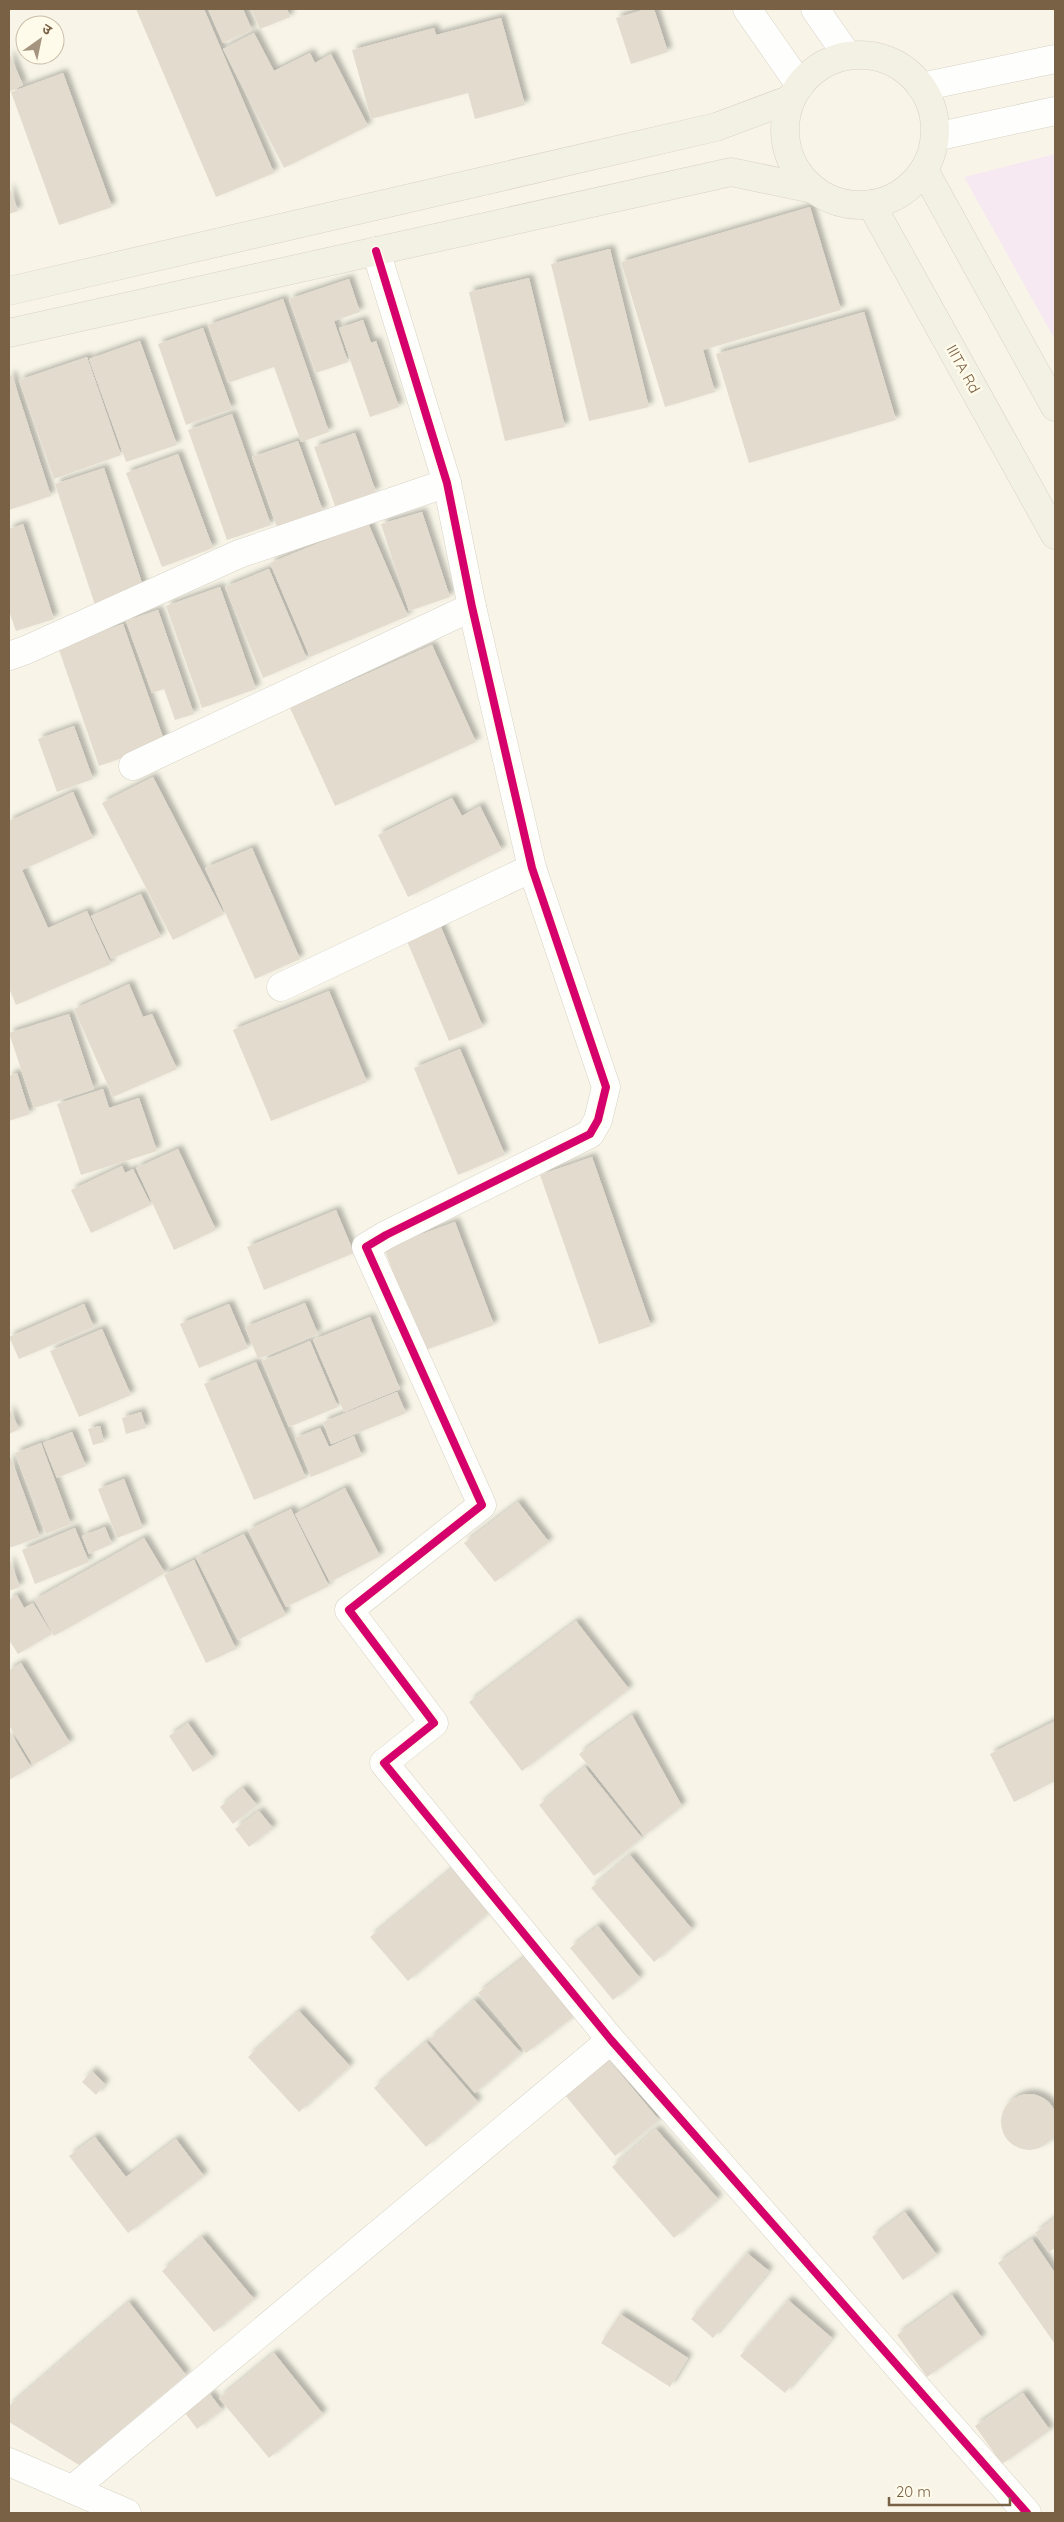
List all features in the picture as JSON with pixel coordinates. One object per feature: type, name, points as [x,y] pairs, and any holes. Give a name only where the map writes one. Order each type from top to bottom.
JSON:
[{"type":"main road","points":[[846,55],[871,55],[895,63],[914,77],[929,98],[935,122],[935,137],[934,147],[924,170],[908,189],[885,201],[871,204],[860,205],[835,201],[814,189],[796,170],[787,147],[784,123],[795,92],[804,79],[823,63],[846,55]]},
{"type":"main road","points":[[9,291],[716,127],[795,92]]},
{"type":"main road","points":[[924,170],[1055,407]]},
{"type":"main road","points":[[9,332],[731,172],[814,189]]},
{"type":"main road","name":"IIITA Rd","points":[[871,204],[1055,535]]},
{"type":"street","points":[[747,9],[795,92]]},
{"type":"street","points":[[815,9],[846,55]]},
{"type":"street","points":[[921,87],[1055,58]]},
{"type":"street","points":[[935,137],[1055,111]]},
{"type":"street","points":[[376,251],[447,483],[472,607],[532,868],[606,1087],[598,1120],[590,1134],[386,1235],[366,1247],[482,1505],[349,1610],[434,1723],[384,1763],[611,2040],[1027,2513]]},
{"type":"street","points":[[14,646],[239,554],[447,483]]},
{"type":"street","points":[[133,766],[472,607]]},
{"type":"street","points":[[281,987],[532,868]]},
{"type":"street","points":[[73,2489],[611,2040]]},
{"type":"street","points":[[9,2462],[127,2513]]},
{"type":"shaded area","points":[[1055,154],[1055,340],[964,177]]},
{"type":"building","points":[[136,9],[204,9],[274,173],[216,197]]},
{"type":"building","points":[[208,9],[243,9],[252,30],[223,43]]},
{"type":"building","points":[[251,9],[287,9],[290,17],[260,29]]},
{"type":"building","points":[[646,9],[654,9],[668,52],[631,64],[616,18]]},
{"type":"building","points":[[501,18],[525,105],[475,119],[468,93],[371,119],[352,50],[434,28],[436,35]]},
{"type":"building","points":[[254,33],[274,71],[310,53],[315,63],[331,54],[368,126],[284,168],[223,49]]},
{"type":"building","points":[[9,53],[23,85],[9,92]]},
{"type":"building","points":[[63,73],[112,207],[59,225],[11,92]]},
{"type":"building","points":[[9,186],[18,211],[9,214]]},
{"type":"building","points":[[810,207],[841,310],[703,350],[715,392],[665,407],[621,262]]},
{"type":"building","points":[[610,249],[649,407],[589,421],[551,264]]},
{"type":"building","points":[[529,278],[565,427],[505,441],[469,292]]},
{"type":"building","points":[[349,279],[360,312],[334,321],[348,362],[316,373],[289,299]]},
{"type":"building","points":[[283,299],[329,432],[301,442],[274,367],[228,383],[208,325]]},
{"type":"building","points":[[864,312],[896,420],[749,463],[716,354]]},
{"type":"building","points":[[363,320],[371,343],[376,341],[399,407],[370,417],[339,328]]},
{"type":"building","points":[[203,328],[232,409],[186,425],[158,344]]},
{"type":"building","points":[[140,341],[177,445],[126,462],[89,359]]},
{"type":"building","points":[[87,357],[121,455],[54,479],[19,380]]},
{"type":"building","points":[[12,375],[51,496],[9,510],[9,376]]},
{"type":"building","points":[[232,414],[271,525],[227,540],[188,430]]},
{"type":"building","points":[[355,433],[376,492],[335,506],[314,447]]},
{"type":"building","points":[[298,441],[323,511],[277,527],[252,457]]},
{"type":"building","points":[[178,454],[213,548],[162,567],[126,473]]},
{"type":"building","points":[[104,468],[144,589],[95,605],[55,484]]},
{"type":"building","points":[[422,512],[450,597],[409,611],[381,524]]},
{"type":"building","points":[[368,523],[408,616],[310,657],[270,563]]},
{"type":"building","points":[[23,524],[54,619],[16,631],[9,611],[9,529]]},
{"type":"building","points":[[269,569],[307,659],[263,678],[225,587]]},
{"type":"building","points":[[220,587],[256,689],[202,708],[166,606]]},
{"type":"building","points":[[158,610],[194,714],[175,720],[164,689],[152,693],[126,621]]},
{"type":"building","points":[[123,624],[165,743],[99,766],[58,647]]},
{"type":"building","points":[[432,645],[476,742],[335,806],[290,708]]},
{"type":"building","points":[[74,726],[93,779],[57,792],[38,739]]},
{"type":"building","points":[[153,777],[224,914],[173,940],[102,803]]},
{"type":"building","points":[[73,792],[93,838],[22,870],[48,928],[87,911],[111,964],[16,1005],[9,988],[9,821]]},
{"type":"building","points":[[452,798],[462,816],[480,806],[502,850],[408,897],[378,835]]},
{"type":"building","points":[[252,848],[300,959],[255,979],[205,868]]},
{"type":"building","points":[[141,894],[161,937],[111,959],[91,916]]},
{"type":"building","points":[[438,920],[483,1027],[449,1041],[404,934]]},
{"type":"building","points":[[129,984],[143,1017],[152,1014],[177,1069],[113,1097],[74,1009]]},
{"type":"building","points":[[329,991],[367,1082],[271,1121],[233,1030]]},
{"type":"building","points":[[69,1014],[94,1089],[34,1108],[9,1033]]},
{"type":"building","points":[[460,1049],[505,1155],[458,1175],[414,1068]]},
{"type":"building","points":[[17,1073],[30,1114],[9,1121],[9,1076]]},
{"type":"building","points":[[103,1089],[109,1108],[139,1098],[157,1151],[81,1175],[57,1104]]},
{"type":"building","points":[[178,1149],[216,1230],[174,1250],[136,1168]]},
{"type":"building","points":[[592,1157],[651,1326],[599,1344],[540,1175]]},
{"type":"building","points":[[122,1166],[125,1173],[133,1169],[151,1205],[91,1233],[71,1190]]},
{"type":"building","points":[[336,1210],[354,1253],[264,1290],[247,1247]]},
{"type":"building","points":[[455,1222],[494,1325],[423,1351],[384,1248]]},
{"type":"building","points":[[305,1303],[318,1334],[258,1359],[245,1327]]},
{"type":"building","points":[[84,1304],[94,1327],[19,1359],[9,1337]]},
{"type":"building","points":[[229,1304],[248,1348],[199,1368],[180,1324]]},
{"type":"building","points":[[370,1317],[400,1389],[344,1412],[313,1340]]},
{"type":"building","points":[[102,1329],[131,1395],[79,1417],[50,1351]]},
{"type":"building","points":[[310,1341],[338,1407],[289,1427],[262,1361]]},
{"type":"building","points":[[256,1362],[306,1478],[254,1500],[204,1384]]},
{"type":"building","points":[[397,1392],[406,1413],[331,1444],[323,1422]]},
{"type":"building","points":[[9,1408],[19,1429],[9,1434]]},
{"type":"building","points":[[141,1412],[146,1428],[126,1434],[122,1418]]},
{"type":"building","points":[[100,1426],[104,1442],[93,1445],[88,1429]]},
{"type":"building","points":[[320,1428],[329,1447],[354,1436],[362,1456],[311,1477],[295,1438]]},
{"type":"building","points":[[72,1432],[86,1466],[57,1478],[43,1443]]},
{"type":"building","points":[[41,1443],[71,1524],[46,1534],[15,1453]]},
{"type":"building","points":[[11,1458],[40,1537],[9,1548],[9,1459]]},
{"type":"building","points":[[124,1479],[143,1528],[117,1538],[98,1489]]},
{"type":"building","points":[[345,1488],[380,1556],[330,1582],[295,1514]]},
{"type":"building","points":[[518,1502],[549,1542],[495,1582],[464,1543]]},
{"type":"building","points":[[291,1509],[329,1586],[286,1607],[248,1530]]},
{"type":"building","points":[[105,1527],[112,1544],[89,1554],[82,1536]]},
{"type":"building","points":[[75,1528],[89,1562],[35,1584],[22,1550]]},
{"type":"building","points":[[244,1534],[286,1615],[238,1640],[196,1558]]},
{"type":"building","points":[[144,1538],[165,1573],[54,1636],[34,1600]]},
{"type":"building","points":[[9,1558],[20,1587],[9,1591]]},
{"type":"building","points":[[194,1560],[236,1649],[206,1663],[164,1575]]},
{"type":"building","points":[[17,1595],[24,1608],[33,1603],[52,1634],[18,1654],[9,1640],[9,1600]]},
{"type":"building","points":[[576,1621],[629,1689],[522,1771],[469,1702]]},
{"type":"building","points":[[21,1663],[70,1743],[33,1765],[9,1725],[9,1670]]},
{"type":"building","points":[[632,1715],[682,1806],[644,1836],[579,1754]]},
{"type":"building","points":[[1055,1721],[1055,1781],[1014,1802],[990,1754]]},
{"type":"building","points":[[188,1723],[213,1758],[193,1772],[169,1736]]},
{"type":"building","points":[[9,1730],[31,1767],[9,1780]]},
{"type":"building","points":[[585,1767],[642,1838],[594,1876],[539,1805]]},
{"type":"building","points":[[243,1788],[257,1805],[233,1824],[220,1807]]},
{"type":"building","points":[[259,1811],[273,1828],[249,1847],[235,1829]]},
{"type":"building","points":[[630,1855],[692,1929],[654,1962],[591,1888]]},
{"type":"building","points":[[454,1867],[492,1910],[408,1981],[370,1937]]},
{"type":"building","points":[[598,1926],[640,1978],[613,2000],[570,1948]]},
{"type":"building","points":[[525,1957],[573,2017],[526,2053],[478,1993]]},
{"type":"building","points":[[474,2000],[521,2053],[475,2093],[429,2040]]},
{"type":"building","points":[[299,2011],[350,2066],[299,2112],[248,2057]]},
{"type":"building","points":[[426,2042],[478,2102],[426,2147],[374,2088]]},
{"type":"building","points":[[609,2060],[659,2120],[615,2156],[565,2095]]},
{"type":"building","points":[[92,2071],[105,2084],[96,2095],[82,2082]]},
{"type":"building","points":[[1029,2094],[1040,2096],[1049,2102],[1055,2111],[1057,2122],[1055,2133],[1049,2142],[1040,2148],[1029,2150],[1018,2148],[1009,2142],[1003,2133],[1001,2122],[1003,2111],[1009,2102],[1018,2096]]},
{"type":"building","points":[[656,2129],[718,2199],[674,2238],[612,2167]]},
{"type":"building","points":[[95,2137],[126,2177],[176,2139],[204,2176],[128,2233],[69,2156]]},
{"type":"building","points":[[905,2212],[937,2255],[903,2280],[872,2237]]},
{"type":"building","points":[[1055,2218],[1055,2248],[1049,2252],[1035,2233]]},
{"type":"building","points":[[202,2237],[254,2299],[214,2332],[162,2271]]},
{"type":"building","points":[[1032,2239],[1055,2273],[1055,2344],[998,2263]]},
{"type":"building","points":[[747,2253],[769,2271],[713,2338],[691,2319]]},
{"type":"building","points":[[952,2295],[982,2338],[927,2377],[897,2335]]},
{"type":"building","points":[[788,2300],[832,2338],[785,2393],[740,2356]]},
{"type":"building","points":[[129,2302],[186,2375],[79,2465],[9,2422],[9,2406]]},
{"type":"building","points":[[620,2314],[688,2358],[670,2387],[601,2343]]},
{"type":"building","points":[[274,2353],[323,2414],[269,2458],[219,2398]]},
{"type":"building","points":[[1023,2393],[1050,2430],[1002,2464],[975,2426]]},
{"type":"building","points":[[210,2394],[222,2410],[197,2429],[185,2413]]},
{"type":"cycle path","points":[[376,251],[447,483],[472,607],[532,868],[606,1087],[598,1120],[590,1134],[386,1235],[366,1247],[482,1505],[349,1610],[434,1723],[384,1763],[611,2040],[1027,2513]]}]
